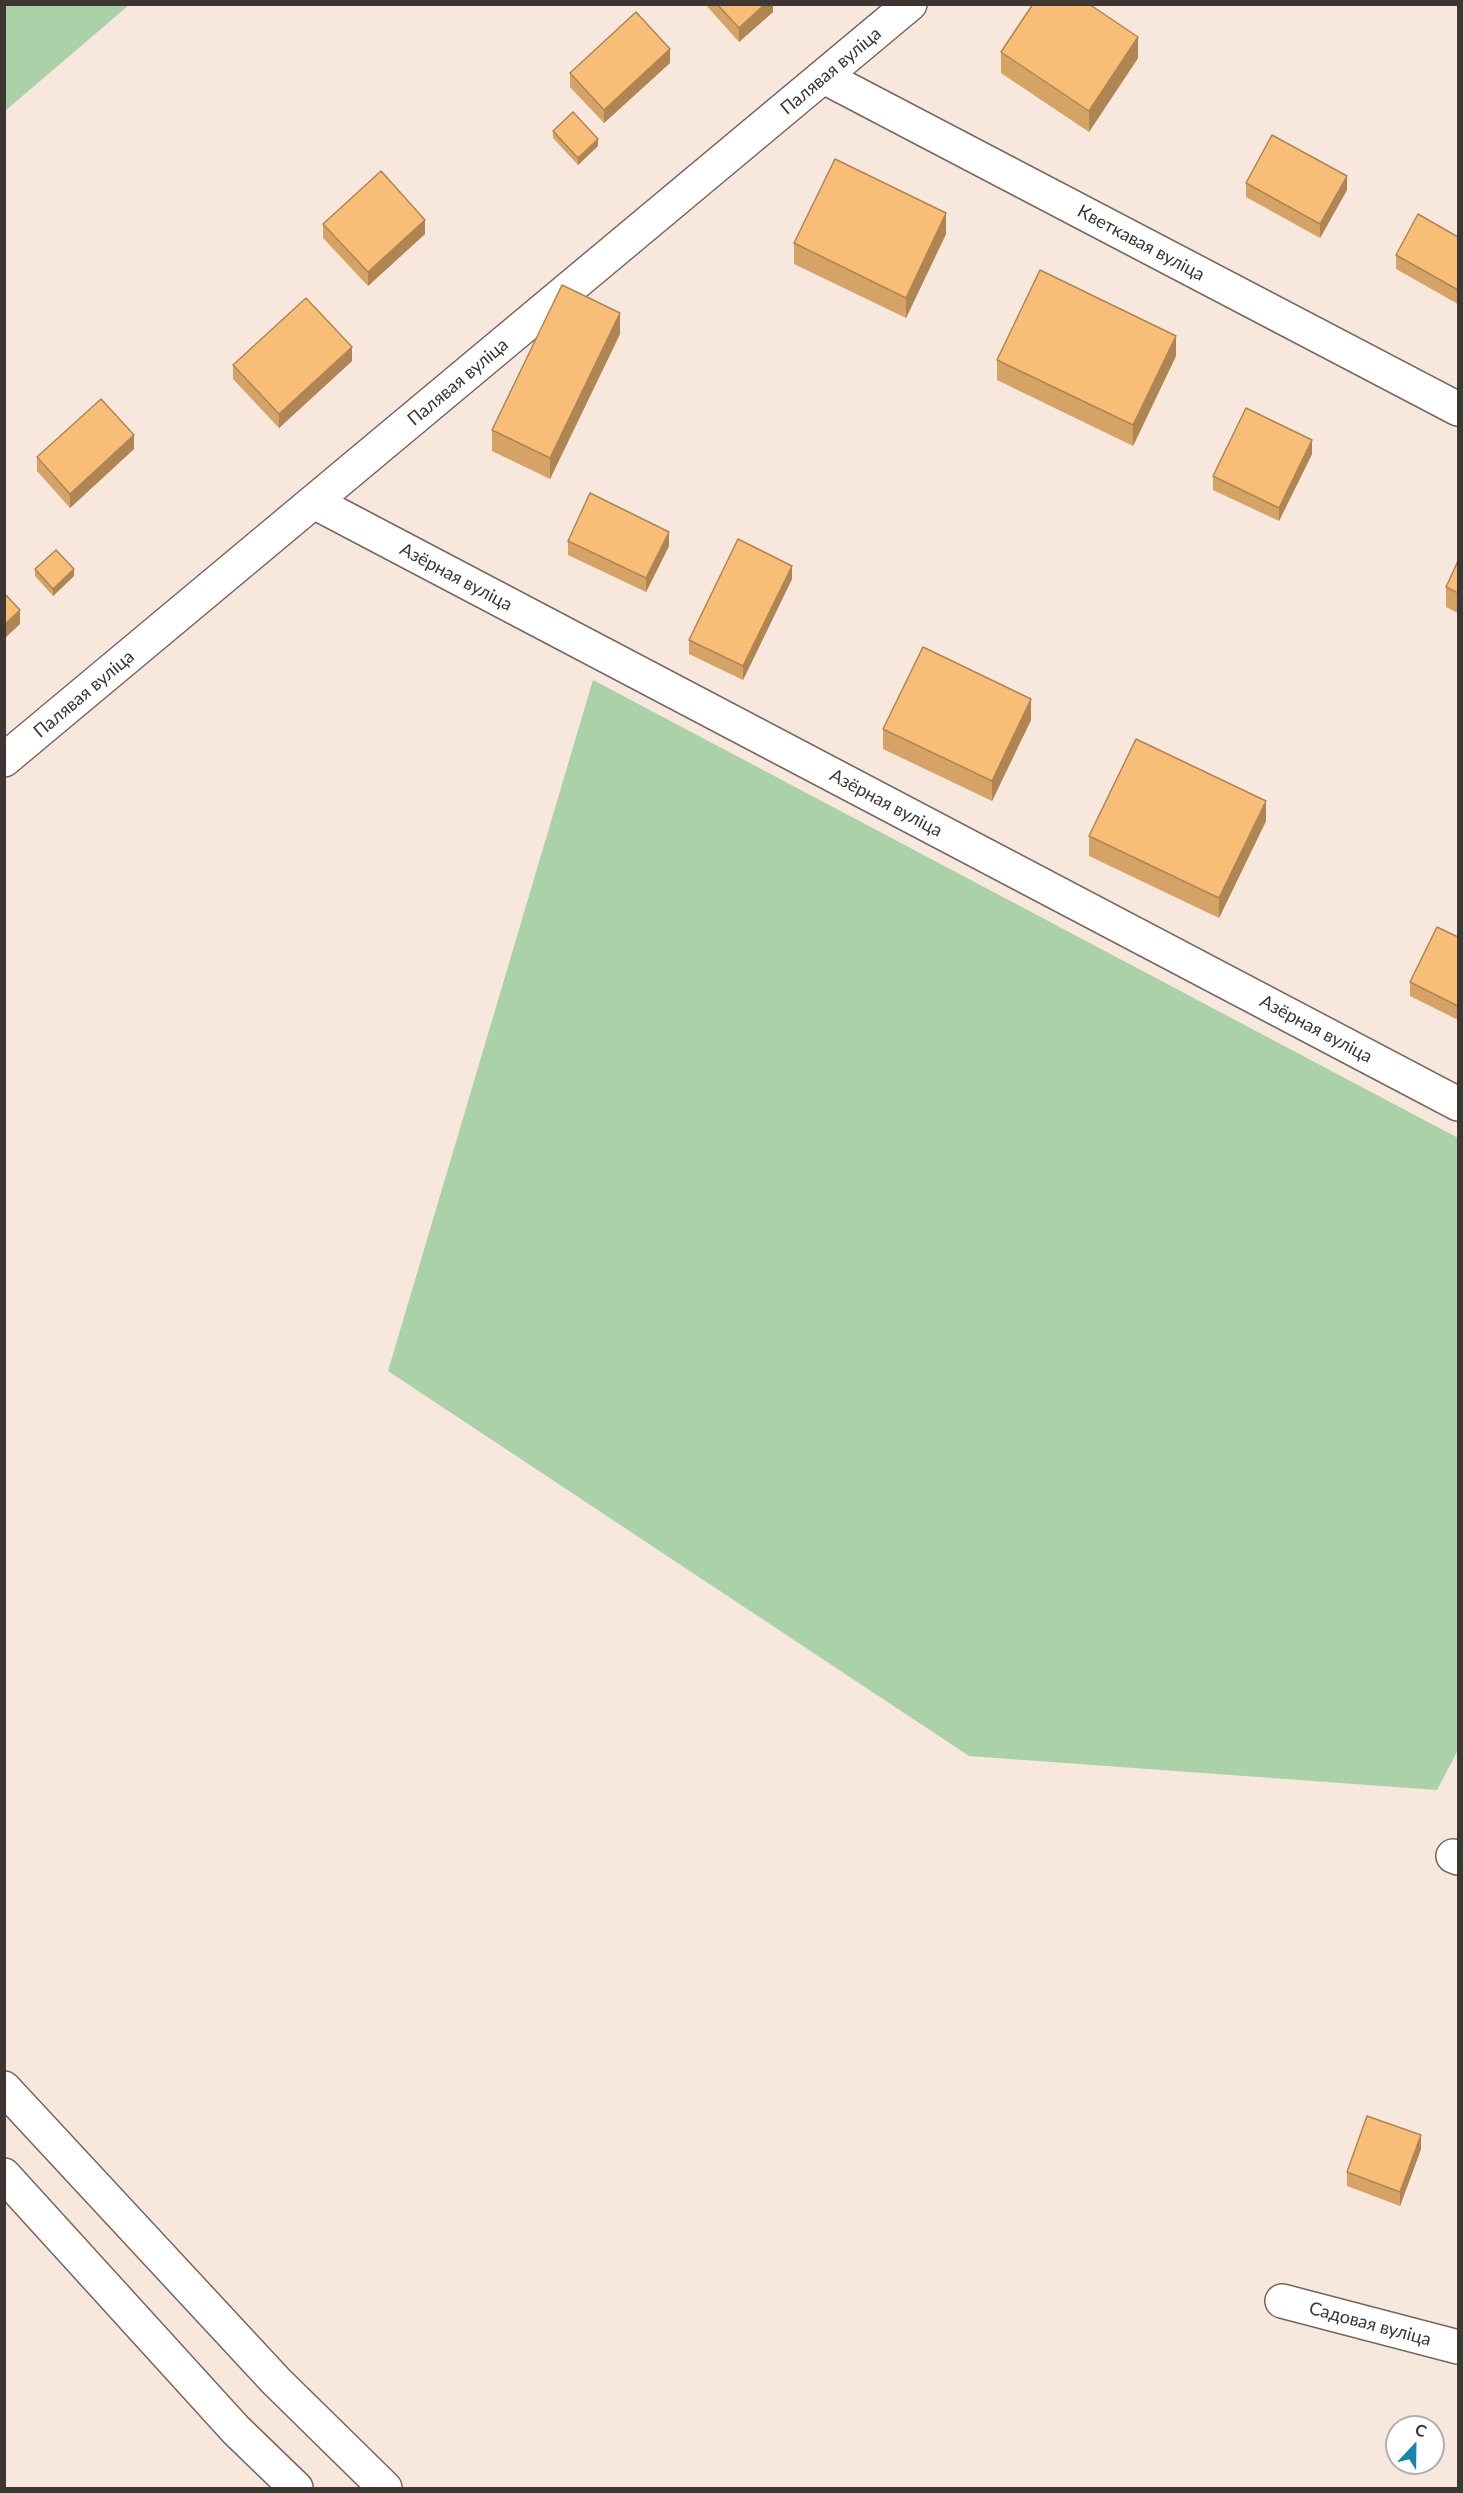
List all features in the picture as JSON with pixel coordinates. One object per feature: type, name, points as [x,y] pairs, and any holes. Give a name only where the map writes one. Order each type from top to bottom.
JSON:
[{"type":"main road","name":"Палявая вуліца","points":[[4,760],[910,4]]},
{"type":"main road","name":"Кветкавая вуліца","points":[[824,77],[1458,409]]},
{"type":"main road","name":"Азёрная вуліца","points":[[314,502],[1458,1104]]},
{"type":"main road","points":[[4,2088],[276,2381],[385,2488]]},
{"type":"main road","points":[[4,2175],[236,2430],[296,2488]]},
{"type":"main road","name":"Садовая вуліца","points":[[1282,2301],[1458,2347]]},
{"type":"green space","points":[[5,4],[129,4],[129,5],[5,111]]},
{"type":"green space","points":[[593,680],[1458,1138],[1458,1750],[1437,1790],[969,1756],[388,1371]]},
{"type":"building","points":[[717,4],[765,4],[739,28]]},
{"type":"building","points":[[1033,4],[1089,4],[1138,37],[1089,111],[1001,52]]},
{"type":"building","points":[[636,12],[670,49],[604,110],[570,73]]},
{"type":"building","points":[[573,112],[598,139],[578,158],[553,131]]},
{"type":"building","points":[[1272,135],[1347,176],[1320,224],[1246,183]]},
{"type":"building","points":[[835,159],[946,213],[906,298],[794,243]]},
{"type":"building","points":[[381,171],[425,220],[368,272],[323,224]]},
{"type":"building","points":[[1418,214],[1458,237],[1458,290],[1396,255]]},
{"type":"building","points":[[1040,270],[1176,336],[1133,425],[997,360]]},
{"type":"building","points":[[562,285],[620,313],[550,458],[492,430]]},
{"type":"building","points":[[306,298],[352,347],[279,414],[233,365]]},
{"type":"building","points":[[101,399],[134,435],[70,494],[37,457]]},
{"type":"building","points":[[1246,408],[1312,440],[1279,508],[1213,476]]},
{"type":"building","points":[[590,493],[669,532],[646,578],[568,541]]},
{"type":"building","points":[[738,539],[792,566],[743,666],[689,640]]},
{"type":"building","points":[[56,550],[74,569],[53,589],[35,569]]},
{"type":"building","points":[[1458,561],[1458,593],[1446,587]]},
{"type":"building","points":[[4,593],[20,610],[4,625]]},
{"type":"building","points":[[923,647],[1031,699],[992,781],[883,729]]},
{"type":"building","points":[[1136,739],[1266,801],[1219,898],[1089,836]]},
{"type":"building","points":[[1437,927],[1458,937],[1458,1006],[1410,982]]},
{"type":"building","points":[[1367,2116],[1421,2135],[1400,2192],[1347,2172]]}]
